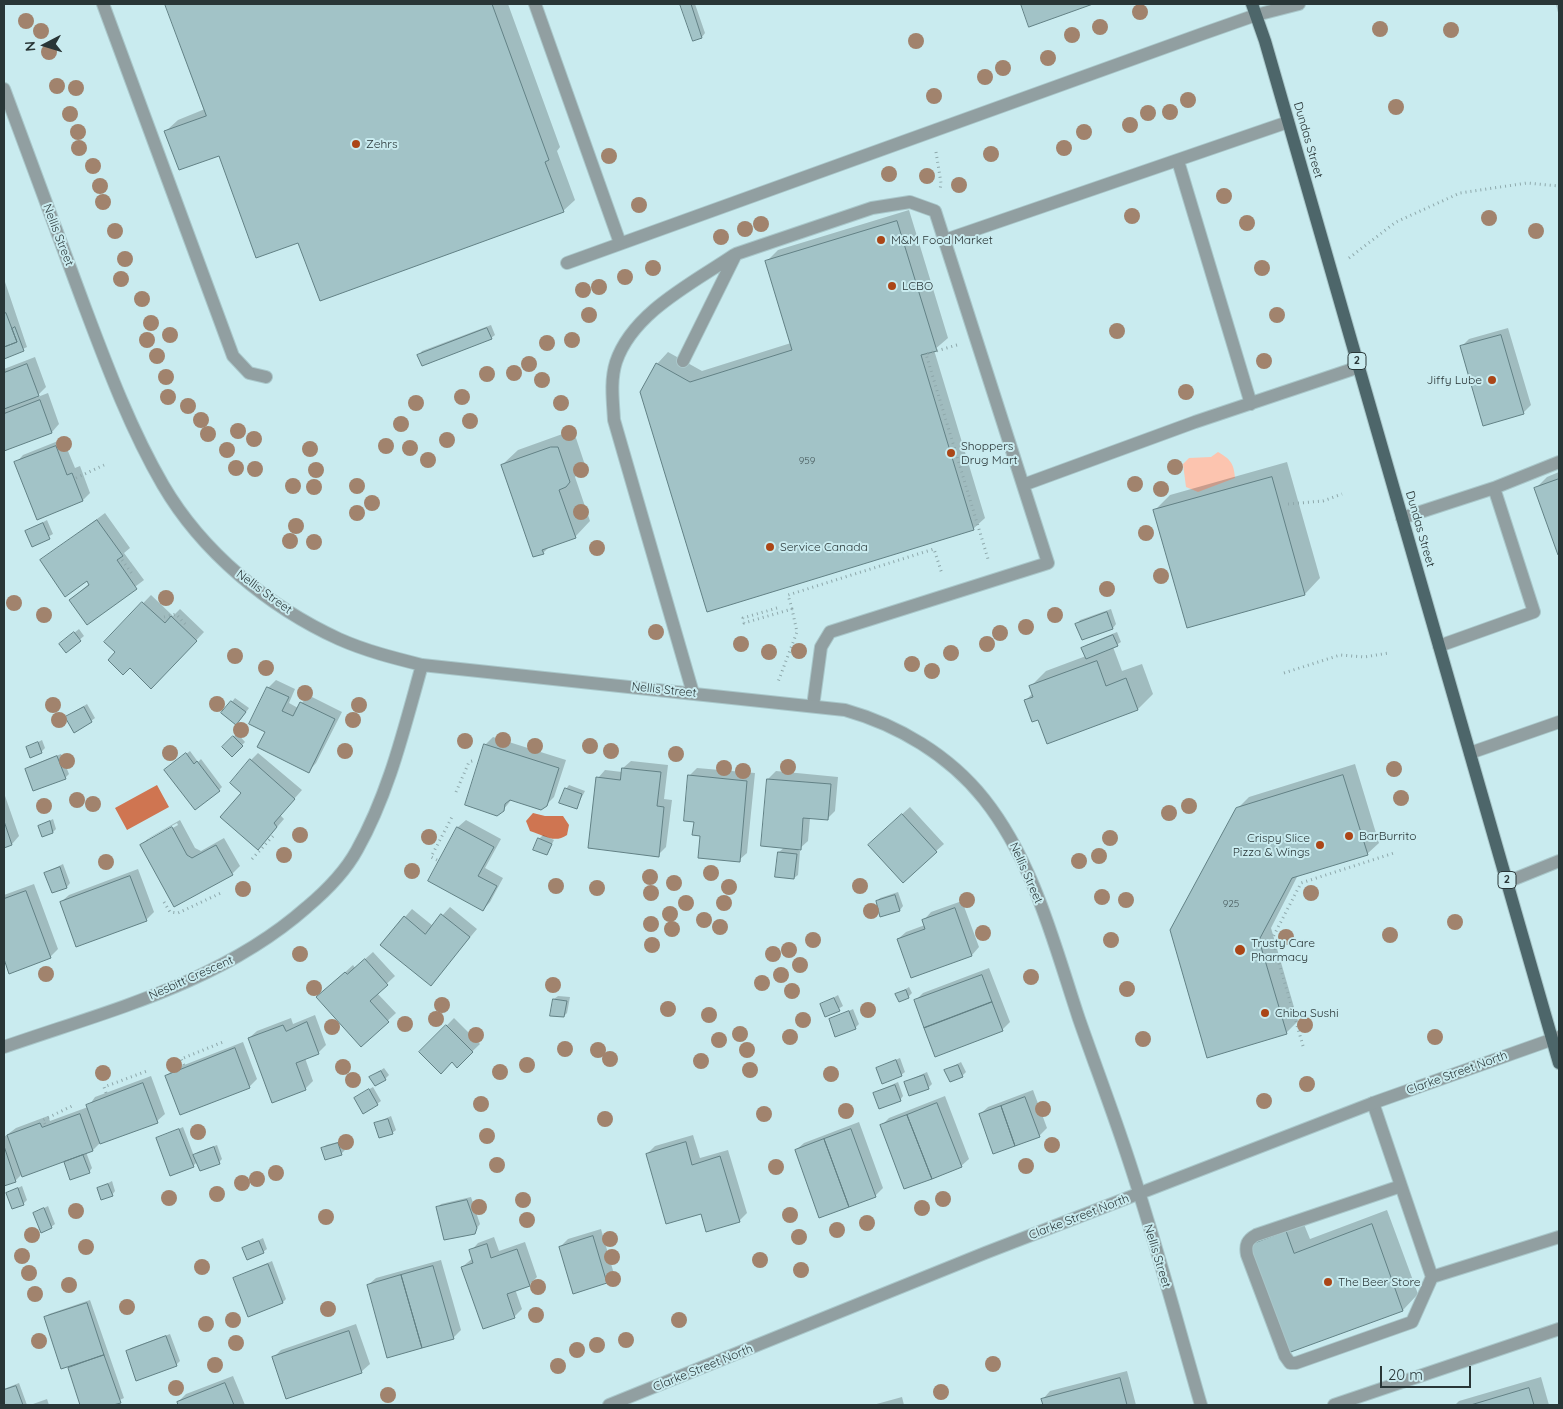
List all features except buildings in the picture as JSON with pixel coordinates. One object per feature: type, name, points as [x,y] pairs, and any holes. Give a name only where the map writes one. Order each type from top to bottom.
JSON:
[{"type":"main road","name":"Dundas Street","points":[[1254,10],[1507,882],[1556,1038],[1559,1063]]},
{"type":"street","points":[[103,4],[233,356],[249,373],[266,377]]},
{"type":"street","points":[[535,4],[620,242]]},
{"type":"street","points":[[567,263],[1254,10],[1299,4]]},
{"type":"street","name":"Nellis Street","points":[[4,89],[96,336],[133,429],[163,485],[190,525],[228,565],[268,597],[303,620],[340,640],[382,655],[422,665],[845,710],[866,716],[910,735],[958,771],[983,797],[1015,846],[1035,889],[1139,1194],[1200,1405]]},
{"type":"street","points":[[945,240],[1288,122]]},
{"type":"street","points":[[1178,160],[1251,404]]},
{"type":"street","points":[[693,693],[614,420],[612,386],[616,363],[635,331],[659,306],[736,254],[872,208],[910,202],[935,210],[1048,563],[830,632],[821,647],[813,706]]},
{"type":"street","points":[[683,361],[736,254]]},
{"type":"street","points":[[1023,485],[1358,367]]},
{"type":"street","points":[[1402,518],[1494,488],[1559,462]]},
{"type":"street","points":[[1439,646],[1534,612],[1494,488]]},
{"type":"street","name":"Nesbitt Crescent","points":[[4,1047],[164,992],[231,962],[282,930],[316,900],[337,878],[356,852],[389,783],[422,665]]},
{"type":"street","points":[[1470,753],[1559,722]]},
{"type":"street","points":[[1507,882],[1559,861]]},
{"type":"street","name":"Clarke Street North","points":[[609,1405],[1373,1103],[1556,1038]]},
{"type":"street","points":[[1373,1103],[1401,1186],[1432,1278],[1412,1322],[1296,1363],[1290,1363],[1285,1356],[1247,1255],[1248,1240],[1256,1234],[1401,1186]]},
{"type":"street","points":[[1432,1278],[1559,1237]]},
{"type":"street","points":[[1334,1405],[1559,1329]]},
{"type":"path","points":[[935,149],[942,183]]},
{"type":"path","points":[[1331,271],[1396,222],[1460,193],[1527,183],[1559,186]]},
{"type":"path","points":[[976,339],[926,354],[994,580]]},
{"type":"path","points":[[76,478],[104,465]]},
{"type":"path","points":[[1288,504],[1323,501],[1342,494]]},
{"type":"path","points":[[771,701],[797,632],[788,595],[934,549],[948,594]]},
{"type":"path","points":[[122,560],[133,575]]},
{"type":"path","points":[[777,608],[743,618],[744,623],[792,609]]},
{"type":"path","points":[[164,617],[176,614],[186,625]]},
{"type":"path","points":[[1284,673],[1340,655],[1364,658],[1389,653]]},
{"type":"path","points":[[456,792],[469,762],[475,760]]},
{"type":"path","points":[[437,860],[431,856],[452,817]]},
{"type":"path","points":[[252,859],[274,835]]},
{"type":"path","points":[[1303,1046],[1272,939],[1300,883],[1394,853]]},
{"type":"path","points":[[164,902],[170,912],[178,914],[221,893]]},
{"type":"path","points":[[184,1065],[181,1059],[223,1042]]},
{"type":"path","points":[[106,1093],[104,1087],[147,1071]]},
{"type":"path","points":[[45,1124],[43,1120],[72,1106]]},
{"type":"shaded area","points":[[1218,452],[1231,462],[1235,478],[1198,492],[1186,487],[1183,464],[1189,458],[1211,457]]},
{"type":"shaded area","points":[[157,785],[169,807],[127,830],[115,808]]},
{"type":"shaded area","points":[[533,813],[545,816],[563,816],[569,825],[567,835],[562,838],[553,839],[530,831],[526,821]]},
{"type":"place","name":"Zehrs","points":[[356,144]]},
{"type":"place","name":"M&M Food Market","points":[[881,240]]},
{"type":"place","name":"LCBO","points":[[892,286]]},
{"type":"place","name":"Jiffy Lube","points":[[1492,380]]},
{"type":"place","name":"Shoppers Drug Mart","points":[[951,453]]},
{"type":"place","name":"Service Canada","points":[[770,547]]},
{"type":"place","name":"BarBurrito","points":[[1349,836]]},
{"type":"place","name":"Crispy Slice Pizza & Wings","points":[[1320,845]]},
{"type":"place","name":"Trusty Care Pharmacy","points":[[1240,950]]},
{"type":"place","name":"Chiba Sushi","points":[[1265,1013]]},
{"type":"place","name":"The Beer Store","points":[[1328,1282]]}]
